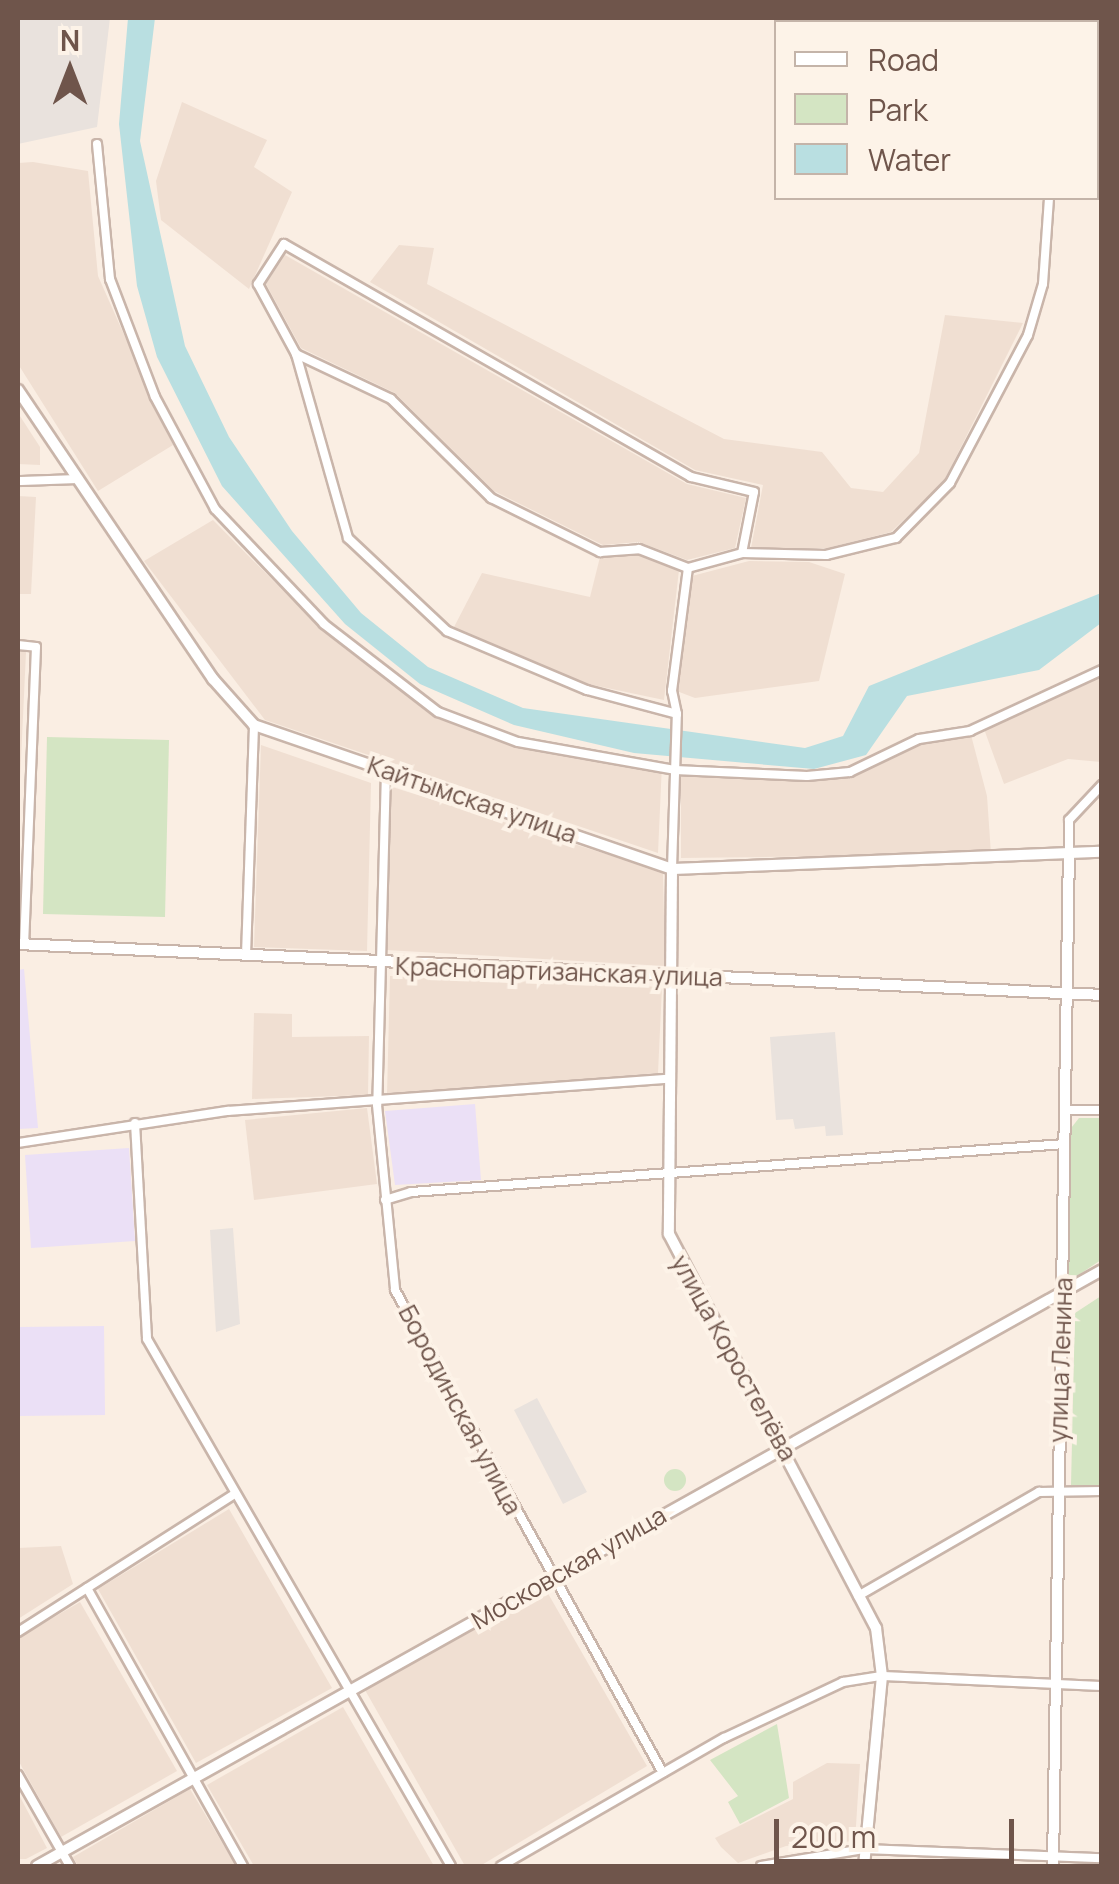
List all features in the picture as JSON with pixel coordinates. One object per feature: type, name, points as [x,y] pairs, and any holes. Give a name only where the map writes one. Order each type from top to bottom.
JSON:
[{"type":"street","points":[[97,144],[110,279],[155,397],[215,509],[324,624],[438,712],[518,742],[675,770],[807,776],[850,772],[919,739],[970,731],[1102,670]]},
{"type":"street","points":[[296,354],[391,399],[491,498],[600,552],[639,550],[688,568],[742,553],[826,555],[896,538],[950,483],[1028,335],[1043,284],[1049,200]]},
{"type":"street","points":[[677,714],[587,690],[447,631],[348,538],[296,354],[258,284],[284,244],[691,477],[754,492],[742,553]]},
{"type":"street","name":"Кайтымская улица","points":[[18,390],[74,479],[213,679],[254,725],[672,869],[1102,852]]},
{"type":"street","points":[[18,481],[74,479]]},
{"type":"street","name":"улица Коростелёва","points":[[688,568],[672,691],[677,714],[668,1079],[673,1248],[784,1446],[876,1628],[882,1676],[864,1866]]},
{"type":"street","points":[[18,645],[36,646],[21,944]]},
{"type":"street","points":[[246,958],[254,725]]},
{"type":"street","name":"Бородинская улица","points":[[386,771],[377,1105],[395,1290],[663,1773]]},
{"type":"street","points":[[1070,852],[1069,820],[1102,784]]},
{"type":"street","points":[[18,792],[29,793]]},
{"type":"street","name":"улица Ленина","points":[[1053,1862],[1070,852]]},
{"type":"street","name":"Краснопартизанская улица","points":[[21,944],[380,965],[1102,995]]},
{"type":"street","points":[[18,1142],[136,1122],[668,1079]]},
{"type":"street","points":[[1065,1110],[1102,1110]]},
{"type":"street","points":[[136,1122],[146,1339],[451,1866]]},
{"type":"street","points":[[385,1200],[411,1192],[1065,1144]]},
{"type":"street","name":"Московская улица","points":[[37,1866],[1102,1270]]},
{"type":"street","points":[[858,1596],[1039,1492],[1058,1488],[1102,1491]]},
{"type":"street","points":[[18,1632],[236,1494]]},
{"type":"street","points":[[87,1588],[244,1866]]},
{"type":"street","points":[[501,1866],[798,1698],[882,1676],[1102,1686]]},
{"type":"street","points":[[18,1775],[70,1866]]},
{"type":"street","points":[[761,1866],[864,1850],[1053,1862],[1102,1858]]},
{"type":"shaded area","points":[[18,18],[110,18],[97,127],[18,144]]},
{"type":"shaded area","points":[[182,102],[267,140],[254,167],[292,192],[249,289],[161,220],[156,181]]},
{"type":"shaded area","points":[[18,163],[88,171],[98,276],[173,445],[98,491],[18,364]]},
{"type":"shaded area","points":[[399,245],[434,248],[427,284],[724,439],[822,452],[851,488],[883,492],[919,453],[945,315],[1023,323],[944,481],[891,532],[828,548],[751,548],[763,485],[695,470],[370,282]]},
{"type":"shaded area","points":[[285,255],[687,484],[746,498],[735,548],[687,560],[639,542],[603,545],[494,491],[395,393],[301,348],[266,284]]},
{"type":"shaded area","points":[[18,413],[40,447],[40,465],[18,464]]},
{"type":"shaded area","points":[[18,496],[36,497],[31,594],[18,594]]},
{"type":"shaded area","points":[[213,520],[323,631],[436,718],[520,747],[662,764],[658,853],[265,720],[144,561]]},
{"type":"shaded area","points":[[639,555],[679,570],[664,700],[588,684],[453,629],[482,573],[590,597],[600,557]]},
{"type":"shaded area","points":[[749,561],[809,562],[845,574],[819,681],[695,698],[674,690],[692,576]]},
{"type":"shaded area","points":[[18,651],[26,652],[20,781],[18,780]]},
{"type":"shaded area","points":[[1101,674],[1101,762],[1068,759],[1004,784],[984,729]]},
{"type":"shaded area","points":[[971,735],[987,796],[991,854],[681,858],[681,774],[807,781],[856,774],[919,744]]},
{"type":"shaded area","points":[[261,745],[371,783],[367,951],[254,947]]},
{"type":"shaded area","points":[[389,786],[663,872],[665,966],[386,950]]},
{"type":"shaded area","points":[[24,969],[38,1128],[18,1129],[18,970]]},
{"type":"shaded area","points":[[390,976],[662,987],[658,1073],[387,1095]]},
{"type":"shaded area","points":[[254,1013],[292,1014],[292,1037],[369,1036],[368,1095],[252,1099]]},
{"type":"shaded area","points":[[835,1032],[843,1135],[826,1136],[825,1126],[795,1129],[793,1119],[776,1120],[770,1037]]},
{"type":"shaded area","points":[[475,1104],[481,1180],[395,1185],[385,1111]]},
{"type":"shaded area","points":[[367,1108],[377,1184],[254,1200],[245,1120]]},
{"type":"shaded area","points":[[129,1148],[135,1241],[31,1248],[25,1155]]},
{"type":"shaded area","points":[[233,1228],[240,1324],[216,1332],[210,1230]]},
{"type":"shaded area","points":[[104,1326],[105,1415],[18,1416],[18,1327]]},
{"type":"shaded area","points":[[537,1398],[587,1492],[563,1504],[514,1410]]},
{"type":"shaded area","points":[[229,1509],[332,1688],[196,1763],[98,1589]]},
{"type":"shaded area","points":[[61,1546],[73,1584],[18,1619],[18,1548]]},
{"type":"shaded area","points":[[546,1590],[647,1766],[480,1866],[465,1866],[365,1690]]},
{"type":"shaded area","points":[[80,1602],[177,1771],[61,1837],[18,1760],[18,1638]]},
{"type":"shaded area","points":[[343,1707],[434,1866],[254,1866],[207,1785]]},
{"type":"shaded area","points":[[827,1763],[860,1764],[855,1841],[786,1846],[738,1863],[721,1847],[715,1838],[793,1799],[793,1782]]},
{"type":"shaded area","points":[[190,1789],[236,1866],[78,1866],[73,1857]]},
{"type":"shaded area","points":[[18,1793],[47,1848],[26,1859],[18,1859]]},
{"type":"green space","points":[[47,737],[169,740],[165,917],[43,914]]},
{"type":"green space","points":[[1079,1118],[1101,1118],[1101,1260],[1071,1280],[1066,1275],[1068,1132]]},
{"type":"green space","points":[[1101,1296],[1101,1486],[1071,1485],[1075,1313]]},
{"type":"green space","points":[[675,1469],[683,1472],[683,1488],[675,1491],[667,1488],[664,1480],[667,1472]]},
{"type":"green space","points":[[777,1724],[789,1798],[740,1824],[728,1802],[738,1796],[710,1760]]},
{"type":"water","points":[[128,18],[155,18],[140,141],[185,346],[229,437],[292,531],[361,613],[428,667],[523,708],[805,748],[843,736],[869,686],[1101,593],[1101,623],[1039,670],[907,696],[866,755],[814,769],[634,753],[514,725],[420,684],[345,624],[222,486],[157,357],[137,286],[119,124]]}]
